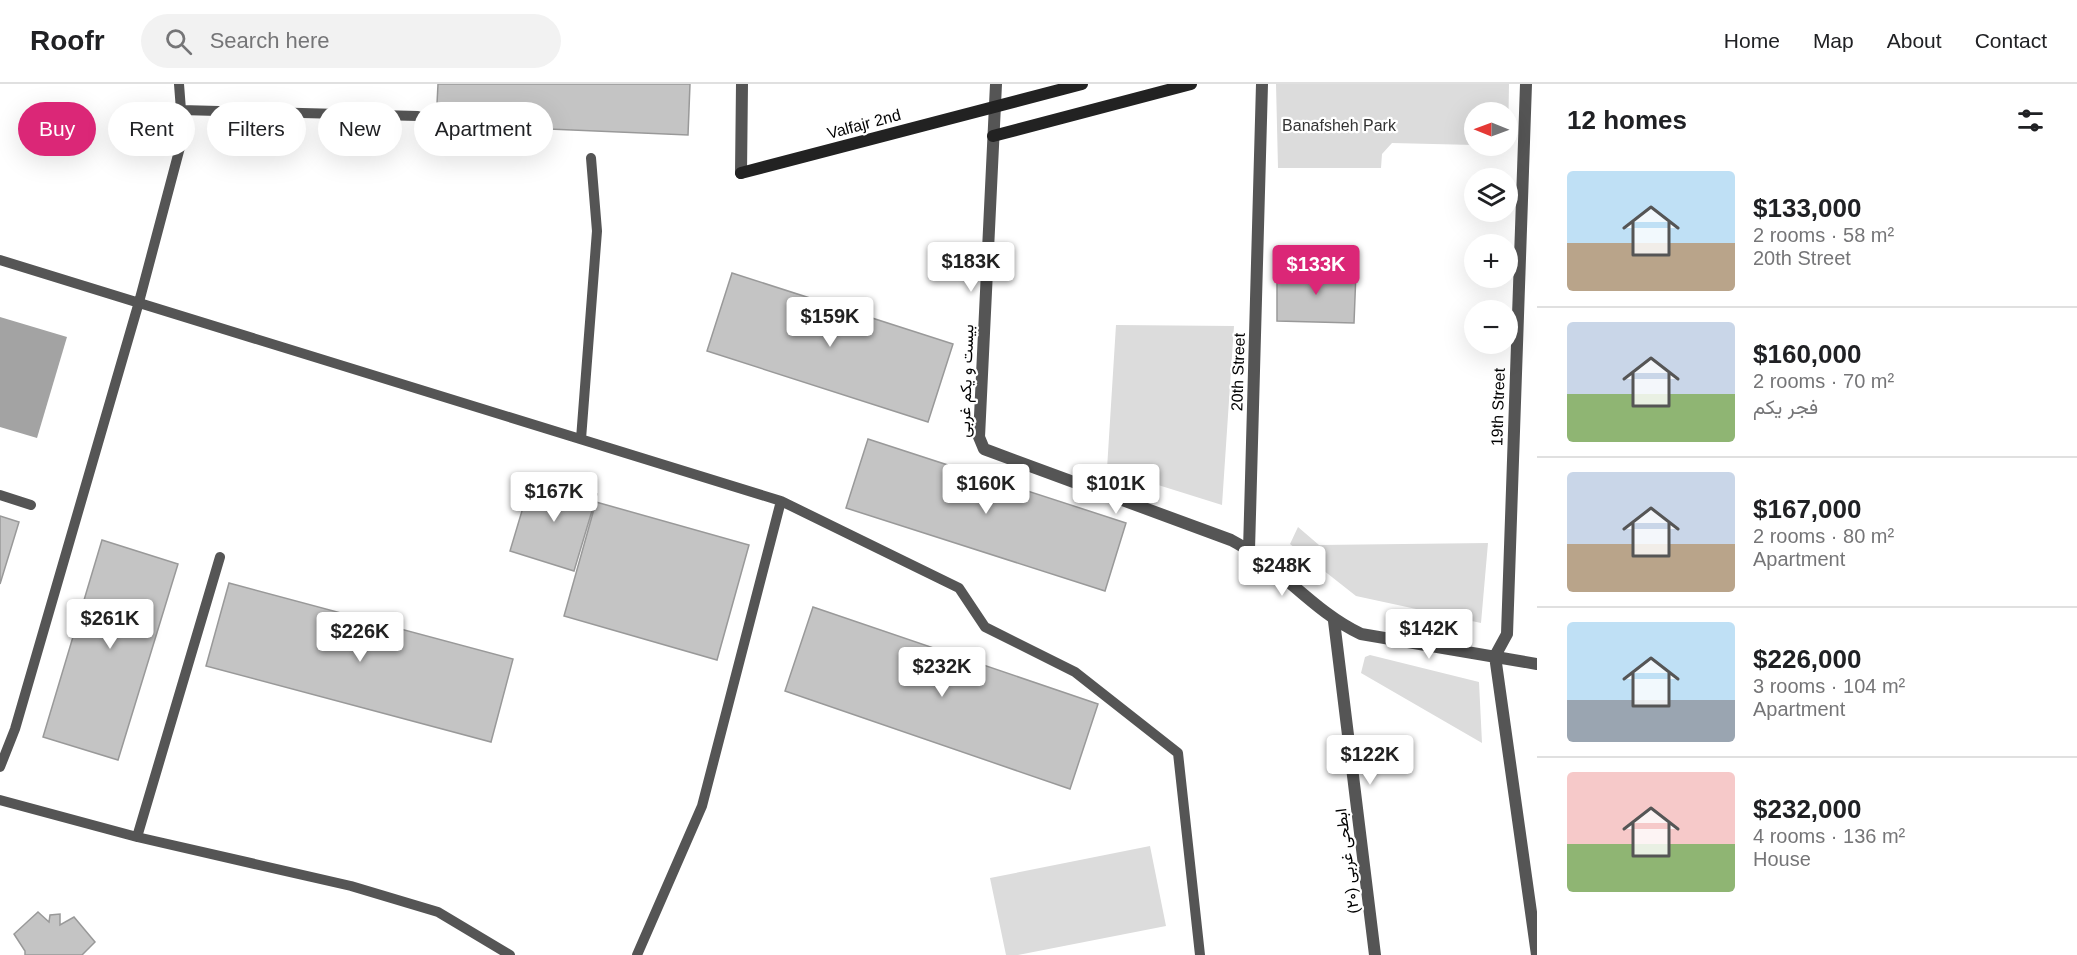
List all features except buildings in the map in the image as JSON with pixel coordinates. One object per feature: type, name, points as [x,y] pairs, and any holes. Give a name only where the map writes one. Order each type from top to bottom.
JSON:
[{"type":"street","name":"Valfajr 2nd","points":[[742,84],[741,173],[1082,84]]},
{"type":"street","name":"بیست و یکم غربی","points":[[996,84],[979,437],[984,449],[994,455],[1213,533],[1249,549]]},
{"type":"street","points":[[993,136],[1191,84]]},
{"type":"street","name":"20th Street","points":[[1249,549],[1262,84]]},
{"type":"street","name":"19th Street","points":[[1495,656],[1504,645],[1507,634],[1526,84]]},
{"type":"street","points":[[1249,549],[1334,621],[1361,634],[1537,664]]},
{"type":"street","name":"ابطحی غربی (۲۰)","points":[[1334,621],[1375,955]]},
{"type":"street","points":[[1495,656],[1537,955]]},
{"type":"lane","points":[[179,84],[180,102]]},
{"type":"lane","points":[[195,110],[414,116]]},
{"type":"lane","points":[[0,767],[15,729],[178,156]]},
{"type":"lane","points":[[580,439],[597,231],[591,158]]},
{"type":"lane","points":[[0,260],[781,501],[959,588],[985,627],[1075,672],[1179,753],[1200,955]]},
{"type":"lane","points":[[0,495],[31,505]]},
{"type":"lane","points":[[637,955],[702,806],[781,501]]},
{"type":"lane","points":[[137,837],[220,557]]},
{"type":"lane","points":[[0,800],[137,837],[351,886],[438,912],[510,955]]},
{"type":"green space","name":"Banafsheh Park","points":[[1276,84],[1509,84],[1509,102],[1464,102],[1464,145],[1392,143],[1382,154],[1381,168],[1278,168]]},
{"type":"green space","points":[[1116,325],[1234,326],[1222,505],[1107,469]]},
{"type":"green space","points":[[1298,527],[1319,545],[1488,543],[1481,623],[1356,596],[1290,544]]},
{"type":"green space","points":[[1370,655],[1479,682],[1482,743],[1361,673],[1365,657]]},
{"type":"green space","points":[[1150,846],[1166,926],[1018,955],[1006,955],[990,878]]},
{"type":"shaded area","points":[[0,317],[67,337],[37,438],[0,427]]}]
